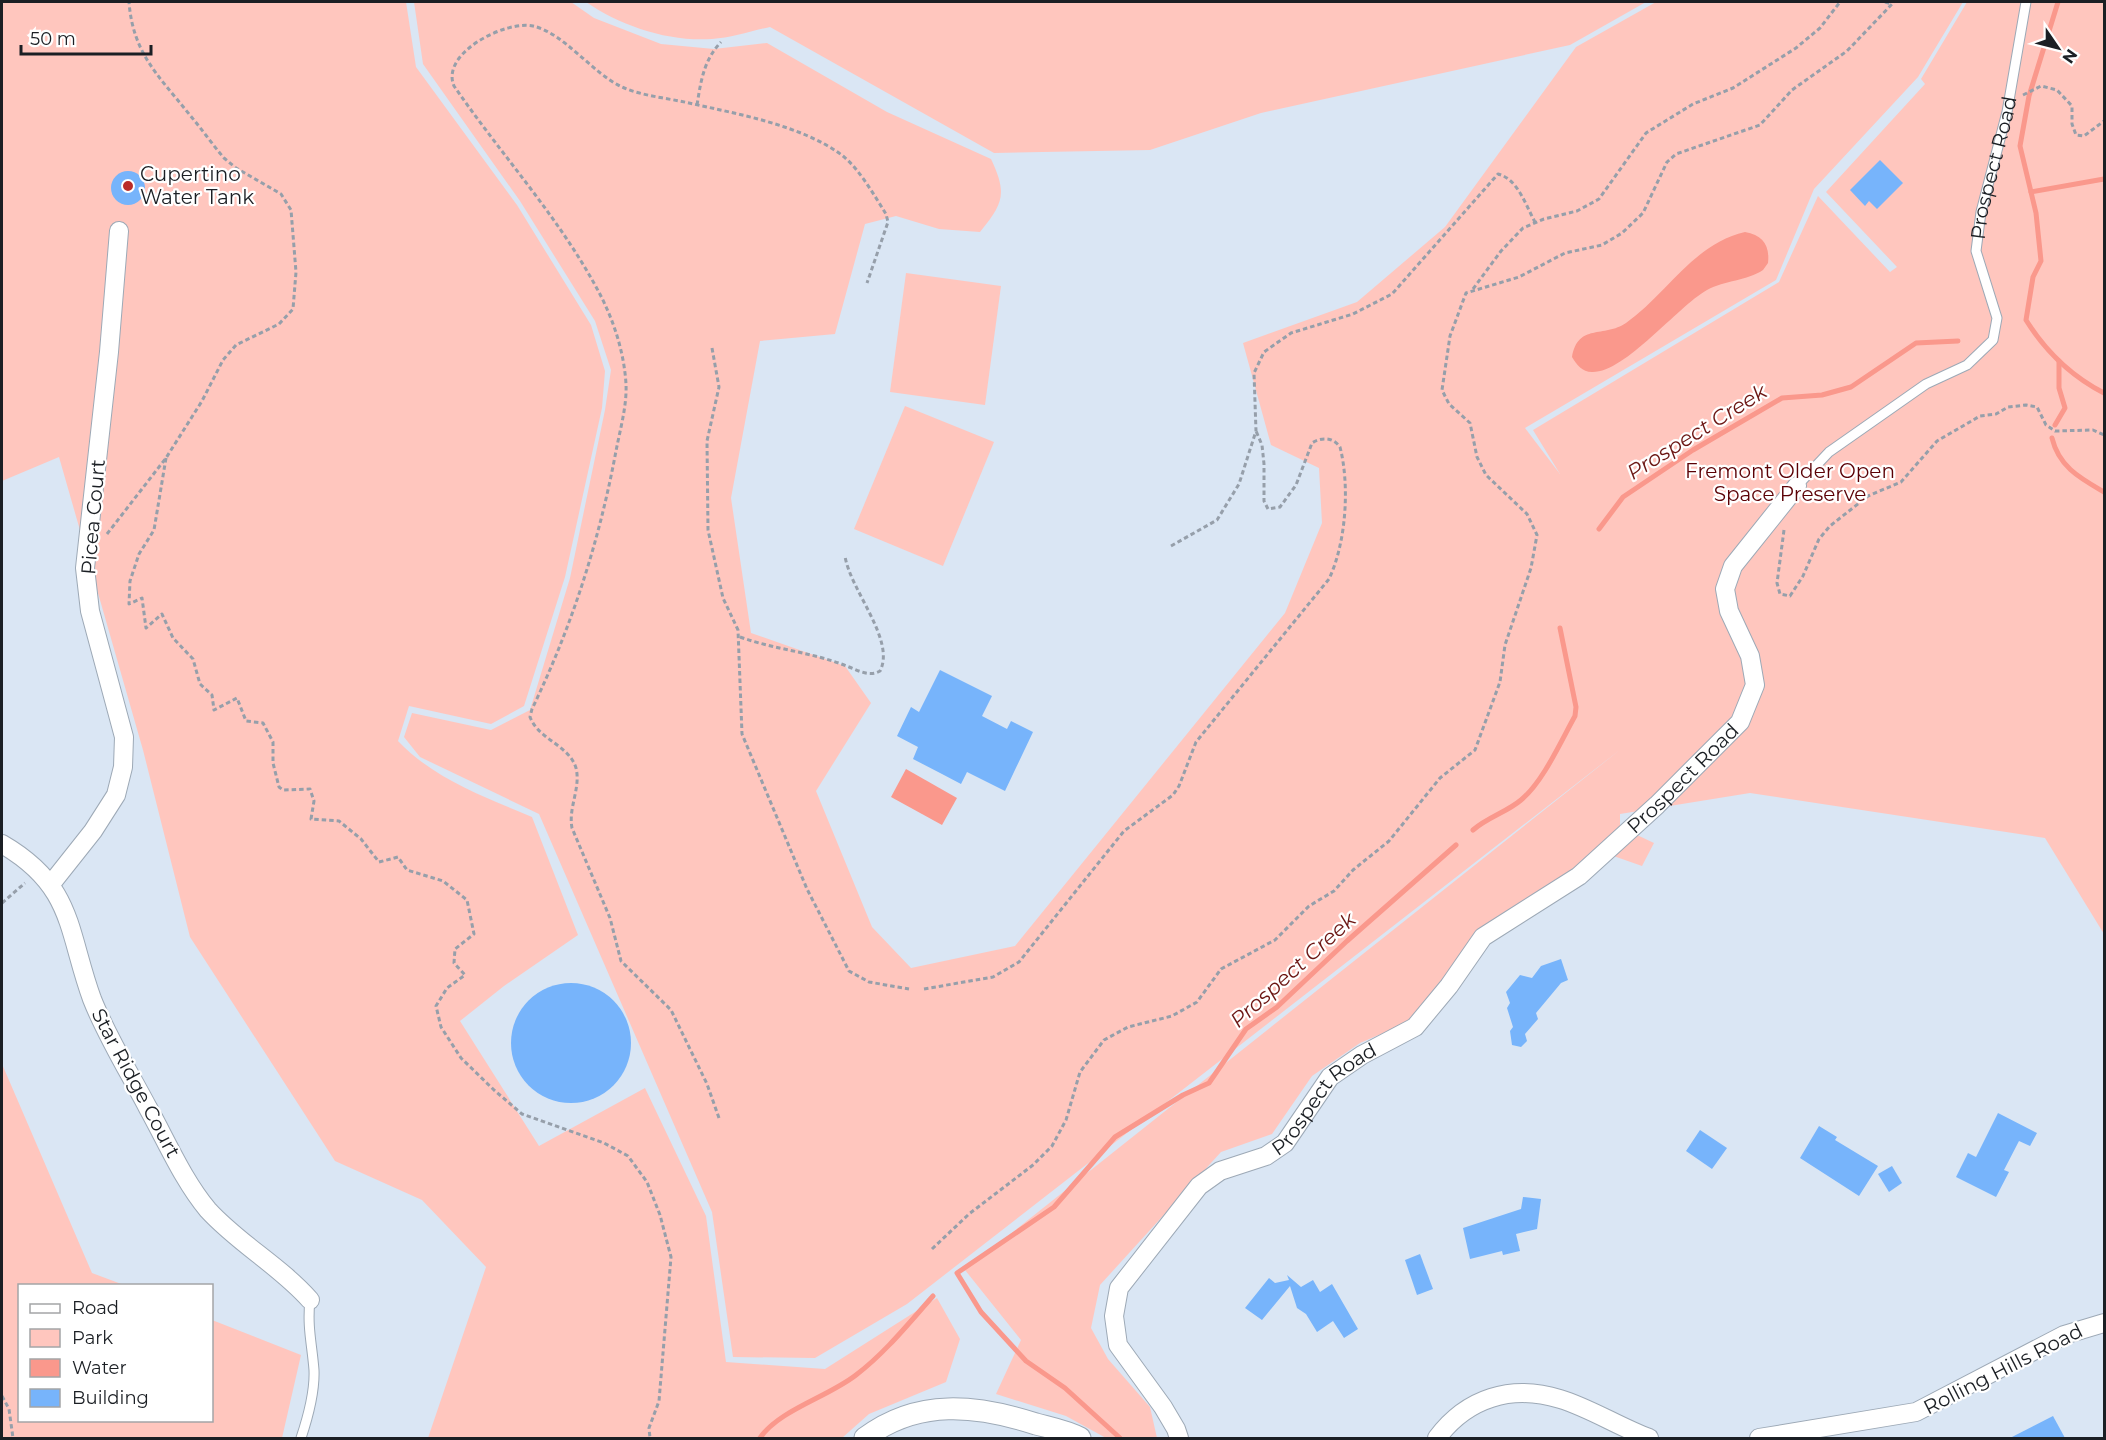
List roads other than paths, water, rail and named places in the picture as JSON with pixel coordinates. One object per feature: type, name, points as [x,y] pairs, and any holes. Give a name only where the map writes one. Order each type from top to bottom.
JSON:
[{"type":"street","name":"Picea Court","points":[[44,878],[93,831],[116,795],[123,767],[124,737],[90,611],[85,568],[110,352],[119,231]]},
{"type":"street","name":"Prospect Road","points":[[1179,1438],[1163,1407],[1118,1346],[1114,1316],[1119,1288],[1199,1186],[1220,1171],[1266,1156],[1286,1143],[1330,1077],[1362,1056],[1415,1027],[1449,986],[1484,937],[1578,876],[1658,805],[1740,722],[1755,685],[1750,656],[1729,611],[1725,589],[1734,567],[1797,486]]},
{"type":"street","name":"Star Ridge Court","points":[[2,844],[18,854],[44,878],[64,906],[74,931],[92,998],[103,1023],[188,1181],[208,1209],[229,1230],[293,1281],[310,1300]]},
{"type":"street","name":"Rolling Hills Road","points":[[1759,1438],[1916,1412],[2064,1335],[2104,1323]]},
{"type":"street","points":[[1437,1438],[1449,1422],[1467,1407],[1510,1393],[1559,1398],[1649,1438]]},
{"type":"street","points":[[865,1438],[879,1428],[934,1408],[999,1412],[1080,1438]]},
{"type":"lane","name":"Prospect Road","points":[[1797,486],[1830,452],[1926,384],[1967,364],[1993,340],[1996,318],[1976,251],[1981,212],[2007,112],[2026,2]]},
{"type":"lane","points":[[301,1438],[310,1412],[314,1371],[307,1326],[310,1300]]},
{"type":"water","points":[[1745,232],[1751,233],[1764,242],[1768,251],[1768,263],[1763,270],[1707,290],[1620,362],[1592,372],[1588,372],[1576,363],[1572,357],[1580,339],[1586,335],[1609,330],[1626,323],[1695,258],[1727,238]]},
{"type":"water","points":[[906,769],[957,798],[942,825],[891,797]]},
{"type":"waterway","name":"Prospect Creek","points":[[2058,2],[2029,96],[2020,146],[2036,213],[2041,261],[2033,277],[2026,320],[2042,343],[2060,362],[2081,379],[2104,393]]},
{"type":"waterway","points":[[2031,192],[2104,179]]},
{"type":"waterway","name":"Prospect Creek","points":[[1599,529],[1623,497],[1693,450],[1782,398],[1822,395],[1851,387],[1916,343],[1958,341]]},
{"type":"waterway","points":[[2055,425],[2065,408],[2059,388],[2059,361]]},
{"type":"waterway","points":[[2052,438],[2065,464],[2104,492]]},
{"type":"waterway","name":"Prospect Creek","points":[[1473,830],[1516,804],[1529,792],[1551,761],[1575,716],[1576,707],[1560,628]]},
{"type":"waterway","name":"Prospect Creek","points":[[1120,1438],[1065,1388],[1026,1361],[981,1312],[957,1273],[1054,1207],[1115,1137],[1183,1095],[1209,1083],[1246,1029],[1277,1007],[1347,941],[1456,845]]},
{"type":"waterway","name":"Prospect Creek","points":[[760,1438],[779,1419],[845,1383],[867,1366],[933,1296]]},
{"type":"place","name":"Cupertino Water Tank","points":[[128,186]]},
{"type":"park label","name":"Fremont Older Open Space Preserve","points":[[1790,482]]}]
